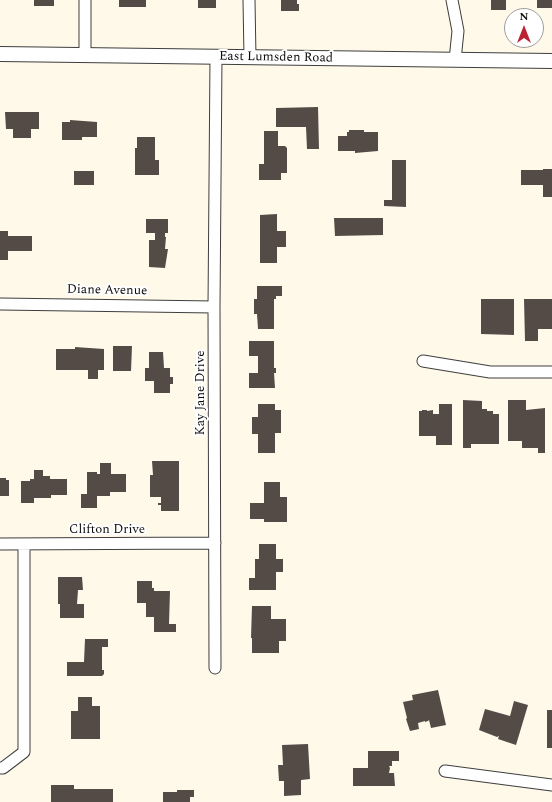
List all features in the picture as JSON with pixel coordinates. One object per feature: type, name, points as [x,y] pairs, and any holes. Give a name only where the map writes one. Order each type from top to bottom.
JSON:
[{"type":"street","points":[[85,0],[85,55]]},
{"type":"street","points":[[249,0],[250,57]]},
{"type":"street","points":[[452,0],[458,31],[455,60]]},
{"type":"street","name":"East Lumsden Road","points":[[0,54],[552,61]]},
{"type":"street","name":"Kay Jane Drive","points":[[215,668],[214,307],[216,57]]},
{"type":"street","name":"Diane Avenue","points":[[0,304],[214,307]]},
{"type":"street","points":[[423,361],[490,372],[552,372]]},
{"type":"street","name":"Clifton Drive","points":[[0,544],[215,544]]},
{"type":"street","points":[[0,768],[4,768],[24,752],[24,544]]},
{"type":"street","points":[[446,771],[552,784]]},
{"type":"building","points":[[34,0],[54,0],[54,6],[34,6]]},
{"type":"building","points":[[119,0],[146,0],[146,7],[119,7]]},
{"type":"building","points":[[198,0],[216,0],[216,8],[198,8]]},
{"type":"building","points":[[281,0],[297,0],[297,4],[299,4],[299,11],[281,11]]},
{"type":"building","points":[[491,0],[506,0],[506,8],[504,8],[504,10],[491,10]]},
{"type":"building","points":[[537,0],[552,0],[552,8],[537,8]]},
{"type":"building","points":[[318,107],[319,149],[307,149],[306,127],[276,127],[276,108]]},
{"type":"building","points":[[5,112],[39,112],[39,129],[31,129],[31,138],[13,138],[13,129],[6,129]]},
{"type":"building","points":[[70,120],[97,122],[97,137],[82,137],[82,140],[62,140],[62,122],[70,122]]},
{"type":"building","points":[[349,130],[378,132],[378,151],[355,153],[355,151],[338,151],[338,136],[347,136],[347,132],[349,132]]},
{"type":"building","points":[[264,131],[278,131],[278,146],[285,146],[287,148],[287,173],[281,173],[281,180],[259,180],[259,164],[264,164]]},
{"type":"building","points":[[137,137],[155,137],[155,160],[159,160],[159,175],[135,175],[135,148],[137,148]]},
{"type":"building","points":[[392,160],[406,160],[406,207],[384,206],[384,200],[392,200]]},
{"type":"building","points":[[552,169],[552,197],[543,197],[543,185],[521,185],[521,170]]},
{"type":"building","points":[[74,171],[94,171],[94,185],[74,185]]},
{"type":"building","points":[[277,214],[277,231],[286,231],[286,247],[277,247],[277,263],[260,263],[260,215]]},
{"type":"building","points":[[334,218],[383,218],[383,235],[335,236]]},
{"type":"building","points":[[146,219],[168,219],[168,233],[165,233],[165,249],[168,249],[165,268],[149,267],[149,240],[155,240],[155,233],[146,233]]},
{"type":"building","points":[[0,231],[8,231],[8,236],[32,236],[32,251],[8,251],[8,260],[0,260]]},
{"type":"building","points":[[257,286],[282,286],[282,296],[276,296],[276,299],[274,299],[274,329],[258,329],[257,314],[254,314],[254,299],[257,299]]},
{"type":"building","points":[[481,299],[514,299],[514,335],[481,334]]},
{"type":"building","points":[[524,299],[552,299],[552,329],[538,329],[538,341],[525,341]]},
{"type":"building","points":[[249,341],[274,341],[274,368],[276,368],[276,373],[274,373],[275,388],[249,388],[249,373],[258,373],[258,356],[249,356]]},
{"type":"building","points":[[113,346],[132,346],[131,371],[113,371]]},
{"type":"building","points":[[75,347],[104,349],[104,370],[98,370],[98,379],[88,379],[88,370],[56,370],[56,349],[75,349]]},
{"type":"building","points":[[149,352],[163,352],[164,368],[170,368],[170,377],[173,377],[173,384],[170,384],[170,393],[154,393],[154,381],[145,381],[145,368],[149,368]]},
{"type":"building","points":[[463,400],[482,401],[482,409],[493,411],[493,414],[499,414],[499,444],[471,444],[471,448],[463,448]]},
{"type":"building","points":[[508,400],[526,400],[526,410],[545,408],[545,453],[538,453],[538,448],[522,448],[522,441],[508,441]]},
{"type":"building","points":[[258,404],[275,404],[275,410],[281,410],[281,433],[275,433],[275,453],[258,453],[258,434],[252,434],[252,417],[258,417]]},
{"type":"building","points":[[439,404],[452,404],[452,445],[436,445],[436,436],[419,436],[419,411],[433,410],[433,414],[439,414]]},
{"type":"building","points":[[152,461],[179,461],[179,511],[161,511],[161,505],[158,505],[158,503],[161,503],[161,497],[150,497],[150,475],[153,475]]},
{"type":"building","points":[[100,463],[111,463],[111,474],[126,474],[126,492],[110,492],[110,496],[97,496],[97,508],[81,508],[81,494],[87,494],[87,472],[97,472],[97,474],[100,474]]},
{"type":"building","points":[[34,470],[43,470],[43,476],[50,476],[50,479],[67,479],[67,495],[51,495],[51,498],[34,498],[34,503],[21,503],[21,481],[30,481],[30,479],[34,479]]},
{"type":"building","points":[[0,478],[6,478],[6,480],[9,480],[9,496],[0,496]]},
{"type":"building","points":[[264,482],[280,482],[280,497],[287,497],[287,522],[264,522],[264,519],[250,519],[250,503],[264,503]]},
{"type":"building","points":[[259,544],[276,544],[276,559],[283,559],[283,572],[276,572],[276,590],[249,590],[249,578],[255,578],[255,559],[259,559]]},
{"type":"building","points":[[58,577],[82,577],[83,590],[78,590],[77,604],[84,604],[84,618],[60,618],[60,604],[58,604]]},
{"type":"building","points":[[137,581],[152,581],[152,588],[154,588],[154,591],[170,591],[169,624],[176,624],[176,632],[154,632],[154,617],[146,617],[146,603],[137,603]]},
{"type":"building","points":[[252,606],[271,606],[271,619],[286,619],[286,641],[279,641],[279,653],[252,653]]},
{"type":"building","points":[[85,639],[108,639],[108,647],[102,647],[102,670],[104,670],[104,674],[102,676],[67,676],[67,662],[84,662]]},
{"type":"building","points":[[438,690],[446,725],[431,728],[429,720],[418,723],[419,729],[410,731],[403,702],[413,700],[412,695]]},
{"type":"building","points":[[78,697],[92,697],[92,706],[100,706],[100,739],[71,739],[71,711],[78,711]]},
{"type":"building","points":[[514,701],[528,705],[516,745],[498,739],[499,736],[497,737],[479,730],[485,709],[510,716]]},
{"type":"building","points":[[547,710],[552,710],[552,748],[547,748]]},
{"type":"building","points":[[308,744],[310,779],[301,780],[301,795],[284,796],[284,781],[279,781],[278,765],[283,765],[282,745]]},
{"type":"building","points":[[368,751],[399,751],[399,761],[392,761],[392,766],[389,766],[389,773],[394,773],[395,786],[353,786],[353,768],[368,768]]},
{"type":"building","points":[[51,785],[74,785],[74,789],[113,789],[113,802],[51,802]]},
{"type":"building","points":[[177,790],[194,790],[194,797],[190,797],[190,802],[163,802],[163,792],[177,792]]}]
